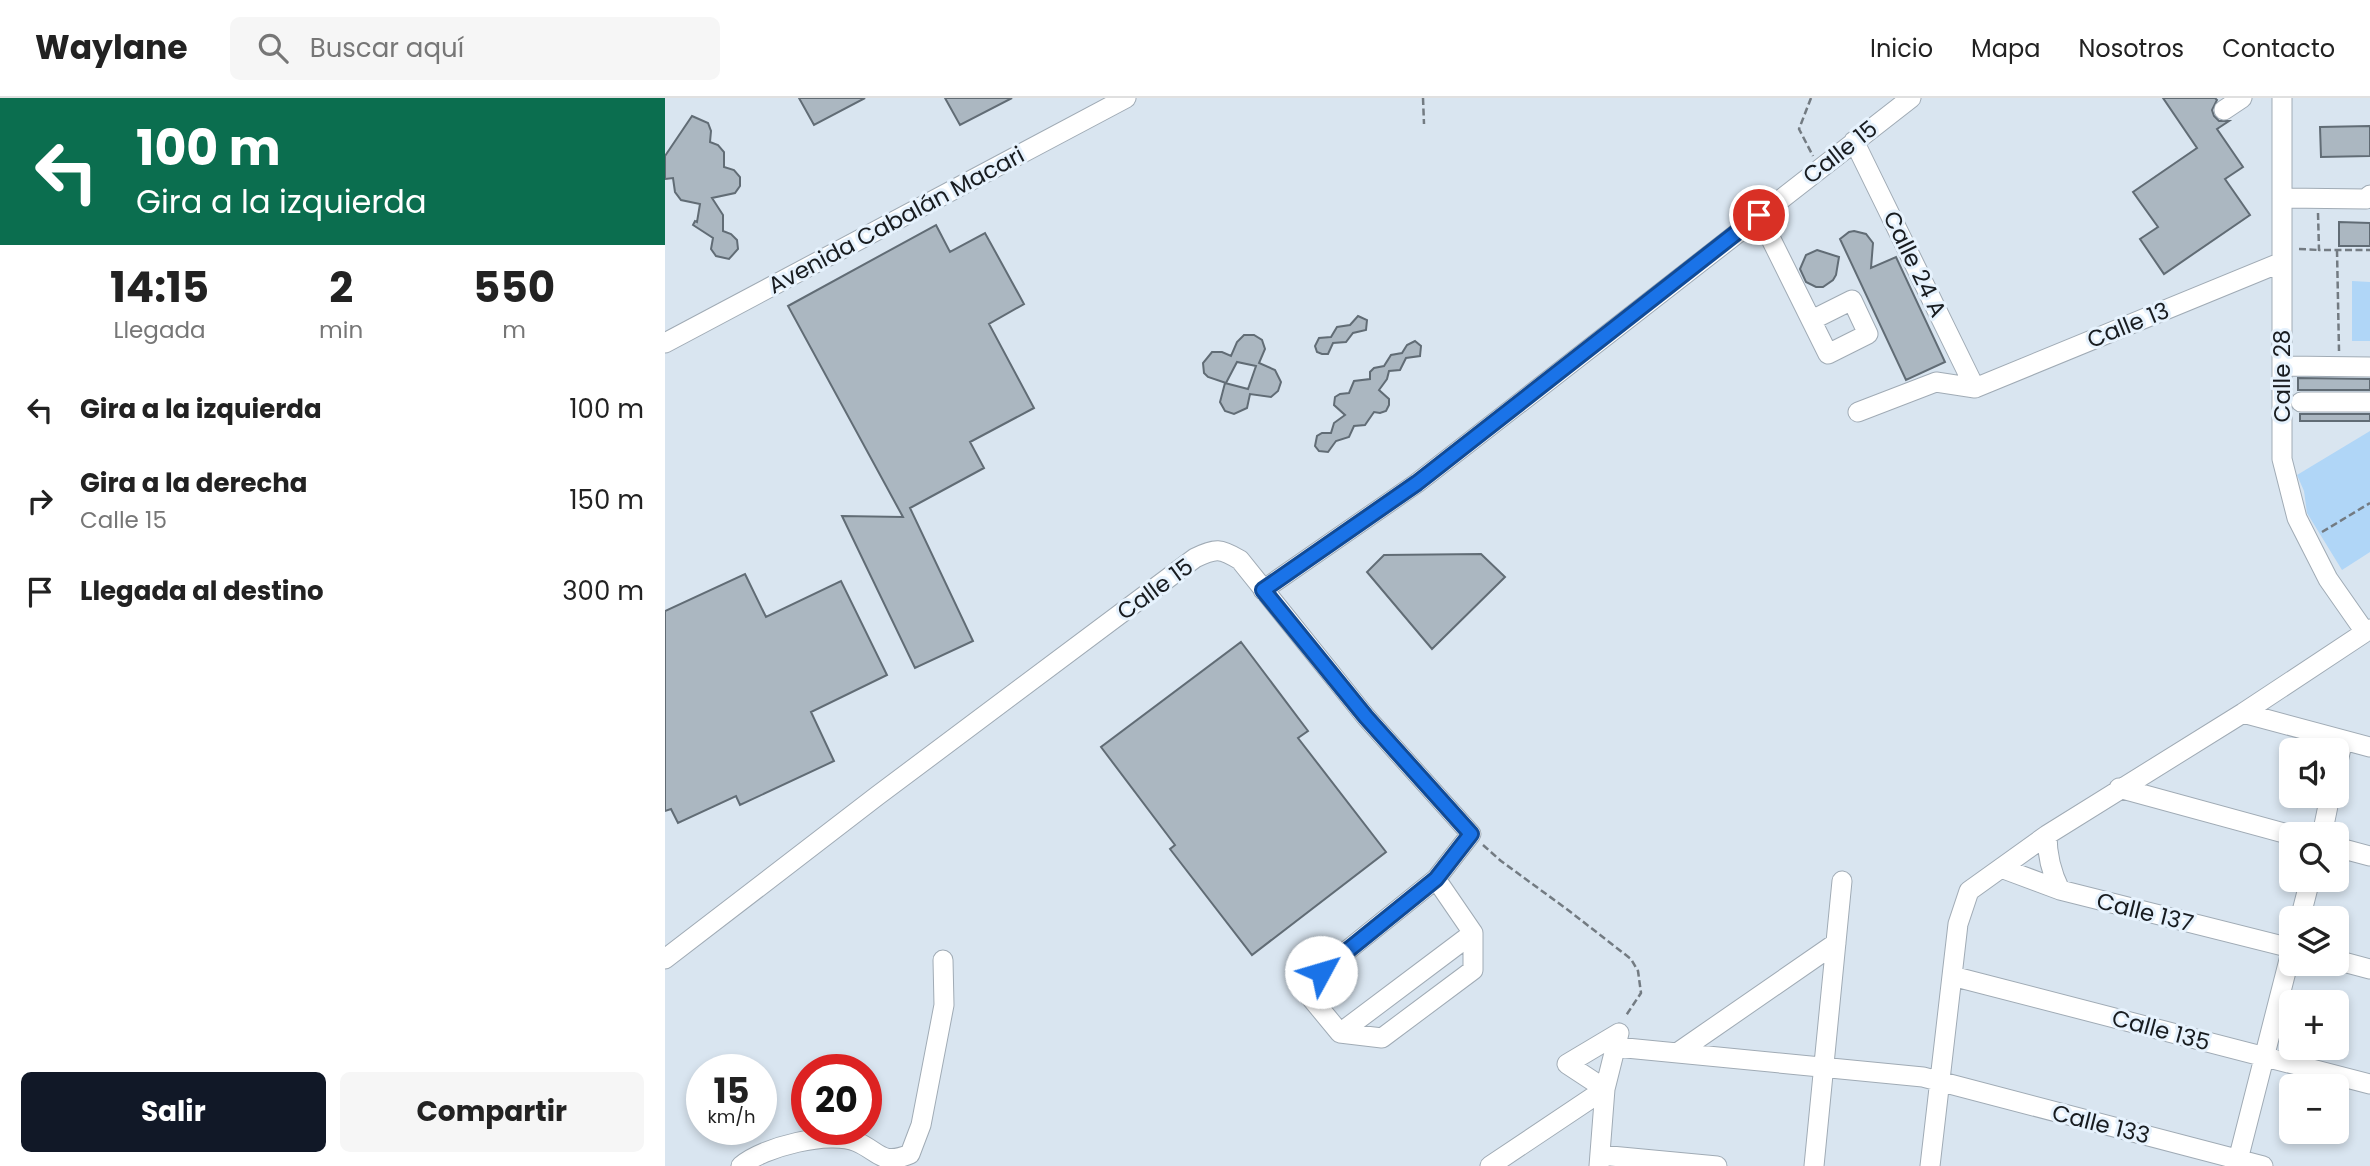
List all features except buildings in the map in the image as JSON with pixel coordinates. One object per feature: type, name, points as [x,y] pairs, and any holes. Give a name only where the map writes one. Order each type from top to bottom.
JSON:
[{"type":"street","name":"Avenida Cabalán Macari","points":[[665,342],[1126,98]]},
{"type":"street","name":"Calle 15","points":[[665,958],[1195,558],[1211,550],[1224,550],[1240,560],[1263,590],[1417,483],[1911,98]]},
{"type":"street","points":[[2224,110],[2242,98]]},
{"type":"street","name":"Calle 28","points":[[2282,98],[2282,459],[2297,518],[2328,579],[2368,631]]},
{"type":"street","name":"Calle 24 A","points":[[1854,141],[1975,388]]},
{"type":"street","points":[[2282,198],[2366,199],[2370,195]]},
{"type":"street","points":[[1759,215],[1812,320]]},
{"type":"street","name":"Calle 13","points":[[1975,388],[2281,262]]},
{"type":"street","points":[[2282,366],[2370,367]]},
{"type":"street","points":[[1859,412],[1936,382],[1975,388]]},
{"type":"street","points":[[2301,402],[2370,402]]},
{"type":"street","points":[[1263,590],[1366,717],[1471,834],[1436,879],[1302,987],[1340,1033],[1382,1038],[1473,970],[1473,933],[1436,879]]},
{"type":"street","points":[[1930,1166],[1958,924],[1969,891],[2119,788],[2243,713],[2368,631]]},
{"type":"street","points":[[2243,713],[2336,738]]},
{"type":"street","points":[[2349,742],[2370,747]]},
{"type":"street","points":[[2119,788],[2279,832]]},
{"type":"street","points":[[2047,835],[2047,854],[2060,890]]},
{"type":"street","points":[[2349,850],[2370,856]]},
{"type":"street","name":"Calle 137","points":[[2001,867],[2060,890],[2279,947]]},
{"type":"street","points":[[1814,1166],[1843,881]]},
{"type":"street","points":[[1340,1033],[1473,933]]},
{"type":"street","points":[[1677,1053],[1836,943]]},
{"type":"street","points":[[741,1166],[750,1158],[768,1150],[789,1143],[817,1140],[856,1141],[877,1157],[889,1162],[901,1160],[910,1154],[921,1125],[944,1005],[943,960]]},
{"type":"street","points":[[2349,963],[2370,969]]},
{"type":"street","name":"Calle 135","points":[[1952,976],[2370,1084]]},
{"type":"street","points":[[2238,1160],[2284,976]]},
{"type":"street","points":[[1618,1040],[1605,1089],[1600,1161],[1717,1166]]},
{"type":"street","points":[[1605,1089],[1567,1064],[1618,1040]]},
{"type":"street","name":"Calle 133","points":[[1618,1040],[1677,1053],[1923,1077],[2263,1166]]},
{"type":"street","points":[[1490,1166],[1605,1089]]},
{"type":"path","points":[[1423,98],[1424,124]]},
{"type":"path","points":[[1811,98],[1799,129],[1819,168]]},
{"type":"path","points":[[2318,198],[2319,250]]},
{"type":"path","points":[[2299,249],[2370,250]]},
{"type":"path","points":[[2337,250],[2339,367]]},
{"type":"path","points":[[2308,540],[2370,503]]},
{"type":"path","points":[[1471,834],[1501,861],[1631,959],[1638,971],[1641,993],[1628,1012],[1618,1040]]},
{"type":"shaded area","points":[[2352,281],[2370,282],[2370,341],[2352,341]]},
{"type":"shaded area","points":[[2370,431],[2370,552],[2342,570],[2307,513],[2304,491],[2297,475]]},
{"type":"route","points":[[1321,972],[1436,879],[1471,834],[1366,717],[1263,590],[1417,483],[1759,215]]}]
